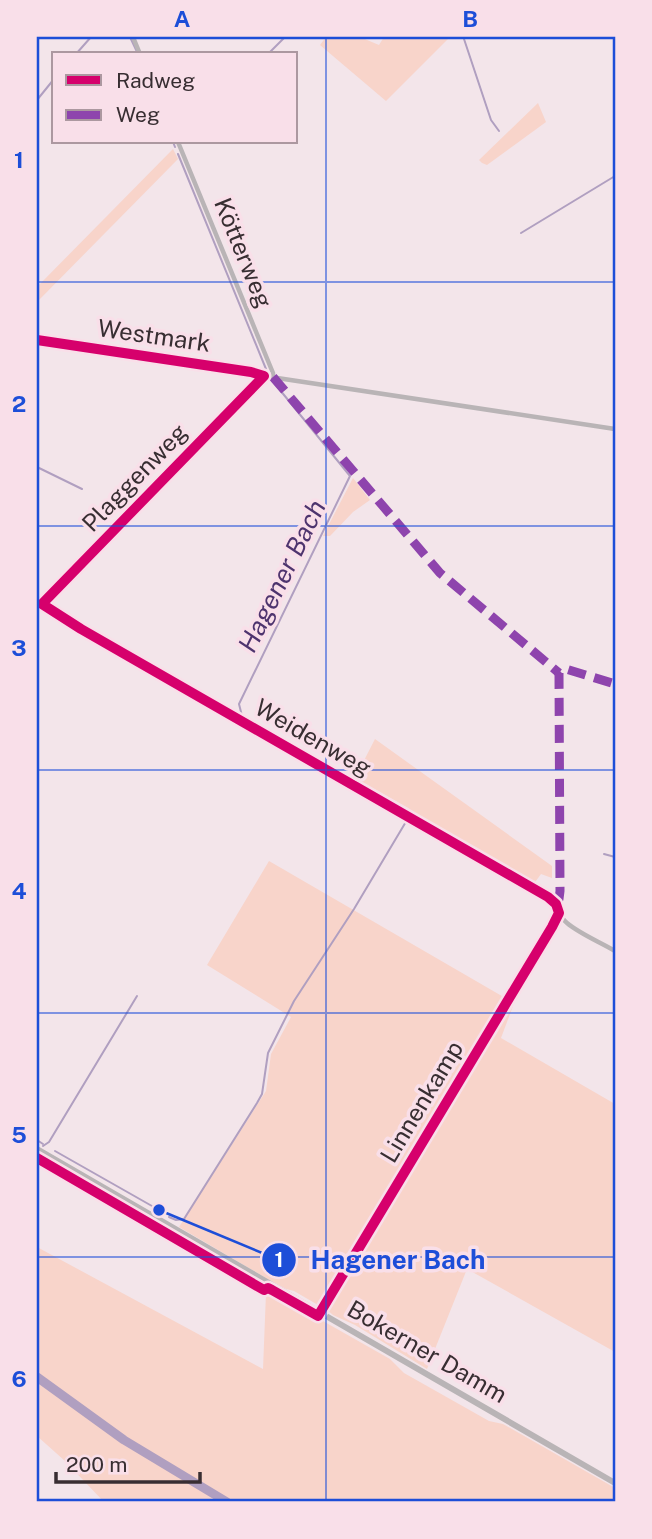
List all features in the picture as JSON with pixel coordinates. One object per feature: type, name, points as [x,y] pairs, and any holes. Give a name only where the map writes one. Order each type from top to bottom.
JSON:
[{"type":"main road","name":"Bokerner Damm","points":[[37,1149],[615,1483]]},
{"type":"street","name":"Kötterweg","points":[[179,144],[273,377]]},
{"type":"street","name":"Westmark","points":[[37,340],[615,429]]},
{"type":"street","name":"Plaggenweg","points":[[37,609],[264,376]]},
{"type":"street","name":"Weidenweg","points":[[42,604],[548,897],[556,904],[566,923],[615,951]]},
{"type":"street","name":"Linnenkamp","points":[[320,1312],[559,913]]},
{"type":"street","points":[[552,927],[561,922],[566,923]]},
{"type":"shaded area","points":[[326,37],[360,37],[379,45],[384,37],[450,37],[386,101],[320,45]]},
{"type":"shaded area","points":[[538,103],[546,122],[487,165],[482,163],[479,160]]},
{"type":"shaded area","points":[[173,149],[178,159],[37,302],[37,287]]},
{"type":"shaded area","points":[[353,478],[370,500],[353,512],[330,536],[323,536]]},
{"type":"shaded area","points":[[375,739],[552,866],[552,878],[541,874],[533,885],[355,778]]},
{"type":"shaded area","points":[[269,861],[507,999],[322,1303],[318,1305],[179,1227],[266,1091],[271,1054],[291,1017],[207,965]]},
{"type":"shaded area","points":[[509,1004],[513,1006],[501,1038],[615,1104],[615,1352],[467,1269],[427,1369],[325,1308]]},
{"type":"shaded area","points":[[37,1247],[263,1369],[266,1293],[270,1291],[390,1359],[404,1373],[489,1421],[503,1424],[615,1488],[615,1502],[104,1502],[37,1436]]},
{"type":"waterway","points":[[78,52],[91,37]]},
{"type":"waterway","name":"Hagener Bach","points":[[130,37],[137,52]]},
{"type":"waterway","points":[[270,52],[285,37]]},
{"type":"waterway","points":[[464,39],[491,120],[499,131]]},
{"type":"waterway","points":[[37,100],[52,81]]},
{"type":"waterway","name":"Hagener Bach","points":[[178,154],[266,369]]},
{"type":"waterway","points":[[521,233],[615,176]]},
{"type":"waterway","name":"Hagener Bach","points":[[271,379],[350,476],[239,704],[242,716],[327,764]]},
{"type":"waterway","points":[[37,467],[82,489]]},
{"type":"waterway","name":"Hagener Bach","points":[[334,768],[410,813]]},
{"type":"waterway","name":"Hagener Bach","points":[[169,1217],[184,1219],[257,1103],[262,1094],[268,1053],[294,1001],[354,909],[407,820]]},
{"type":"waterway","points":[[604,854],[615,857]]},
{"type":"waterway","points":[[43,1146],[49,1142],[137,996]]},
{"type":"waterway","points":[[37,1140],[43,1144]]},
{"type":"waterway","name":"Hagener Bach","points":[[55,1151],[159,1210]]},
{"type":"waterway","points":[[37,1377],[124,1440],[227,1502]]},
{"type":"marked path","points":[[273,377],[440,573],[559,673]]},
{"type":"marked path","points":[[556,904],[560,891],[559,673],[566,669],[615,684]]},
{"type":"cycle path","points":[[37,340],[264,376],[42,604],[548,897],[556,904],[559,913],[318,1316],[268,1288],[264,1290],[37,1158]]},
{"type":"place","name":"Hagener Bach","points":[[159,1210]]}]
